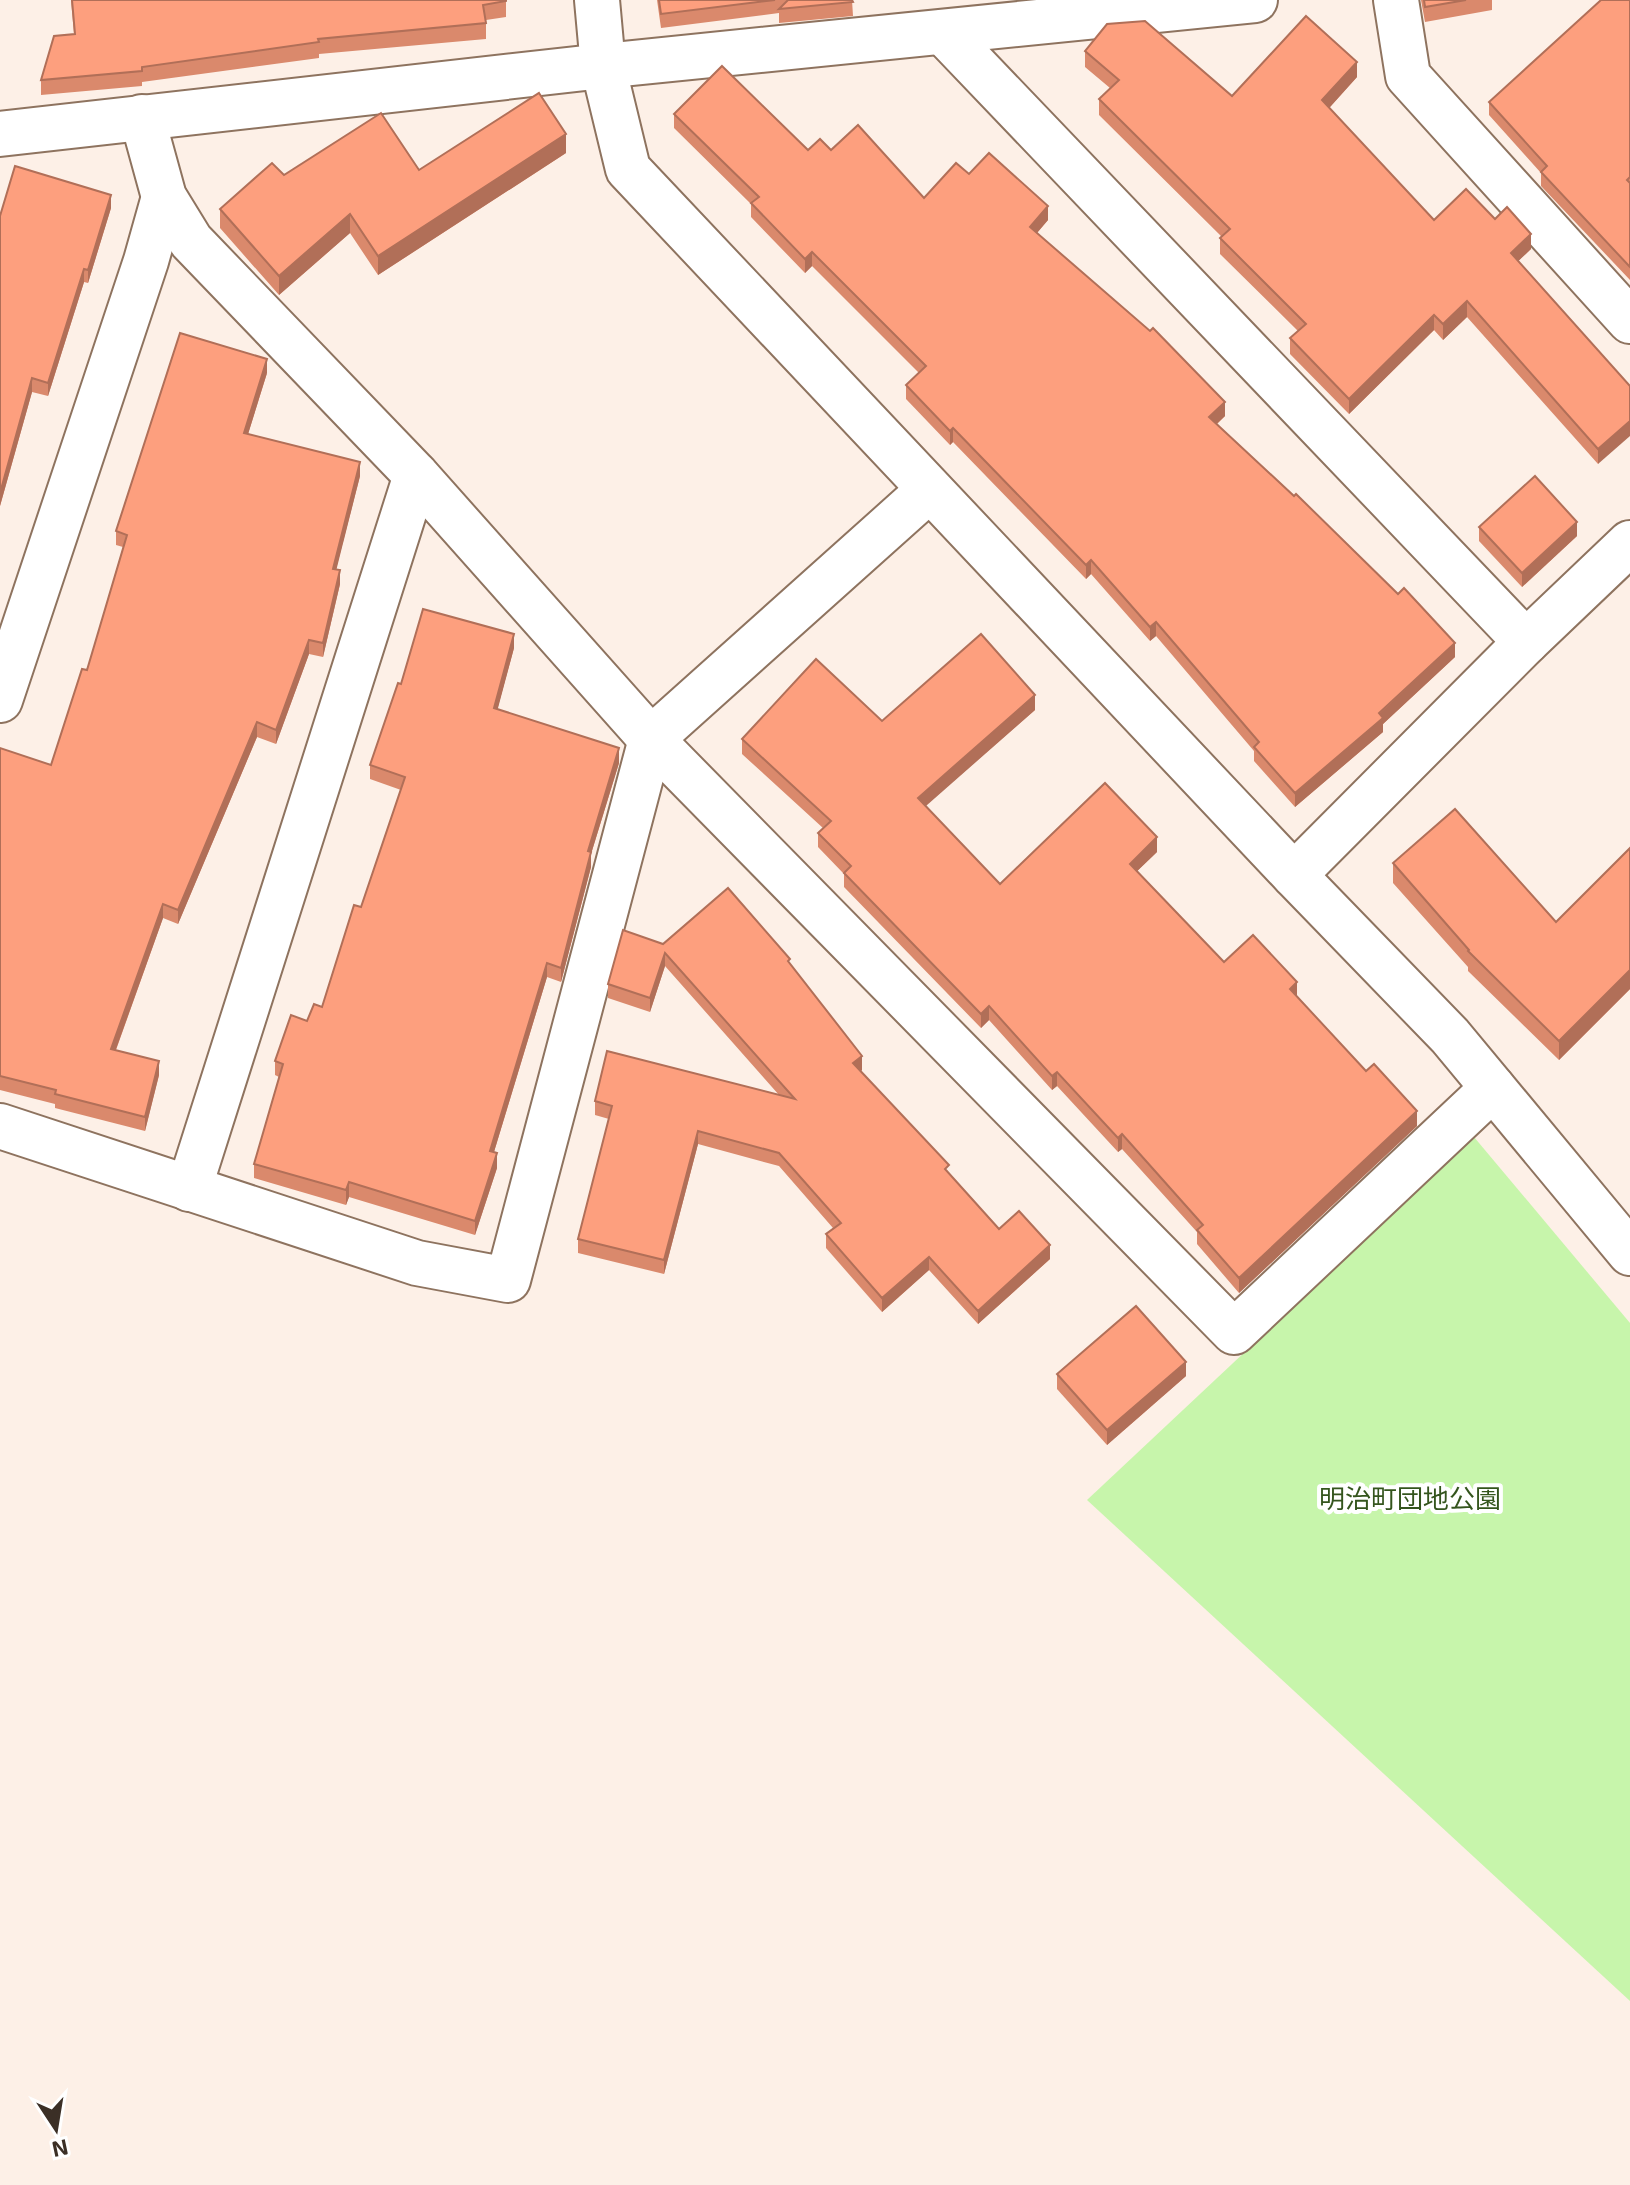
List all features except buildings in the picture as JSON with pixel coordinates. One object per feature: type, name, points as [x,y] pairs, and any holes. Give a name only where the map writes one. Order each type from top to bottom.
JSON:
[{"type":"street","points":[[597,0],[603,66],[628,169],[1294,875],[1450,1036],[1630,1253]]},
{"type":"street","points":[[0,134],[603,66],[1255,0]]},
{"type":"street","points":[[1396,0],[1408,76],[1630,321]]},
{"type":"street","points":[[943,32],[1526,642]]},
{"type":"street","points":[[142,117],[164,197],[191,241],[416,475],[651,739],[1234,1332],[1493,1088]]},
{"type":"street","points":[[0,700],[146,261],[164,197]]},
{"type":"street","points":[[189,1189],[416,475]]},
{"type":"street","points":[[0,1126],[417,1263],[508,1280],[651,739],[929,490]]},
{"type":"street","points":[[1294,875],[1526,642],[1630,543]]},
{"type":"green space","name":"明治町団地公園","points":[[1474,1137],[1630,1323],[1630,2001],[1087,1500]]}]
